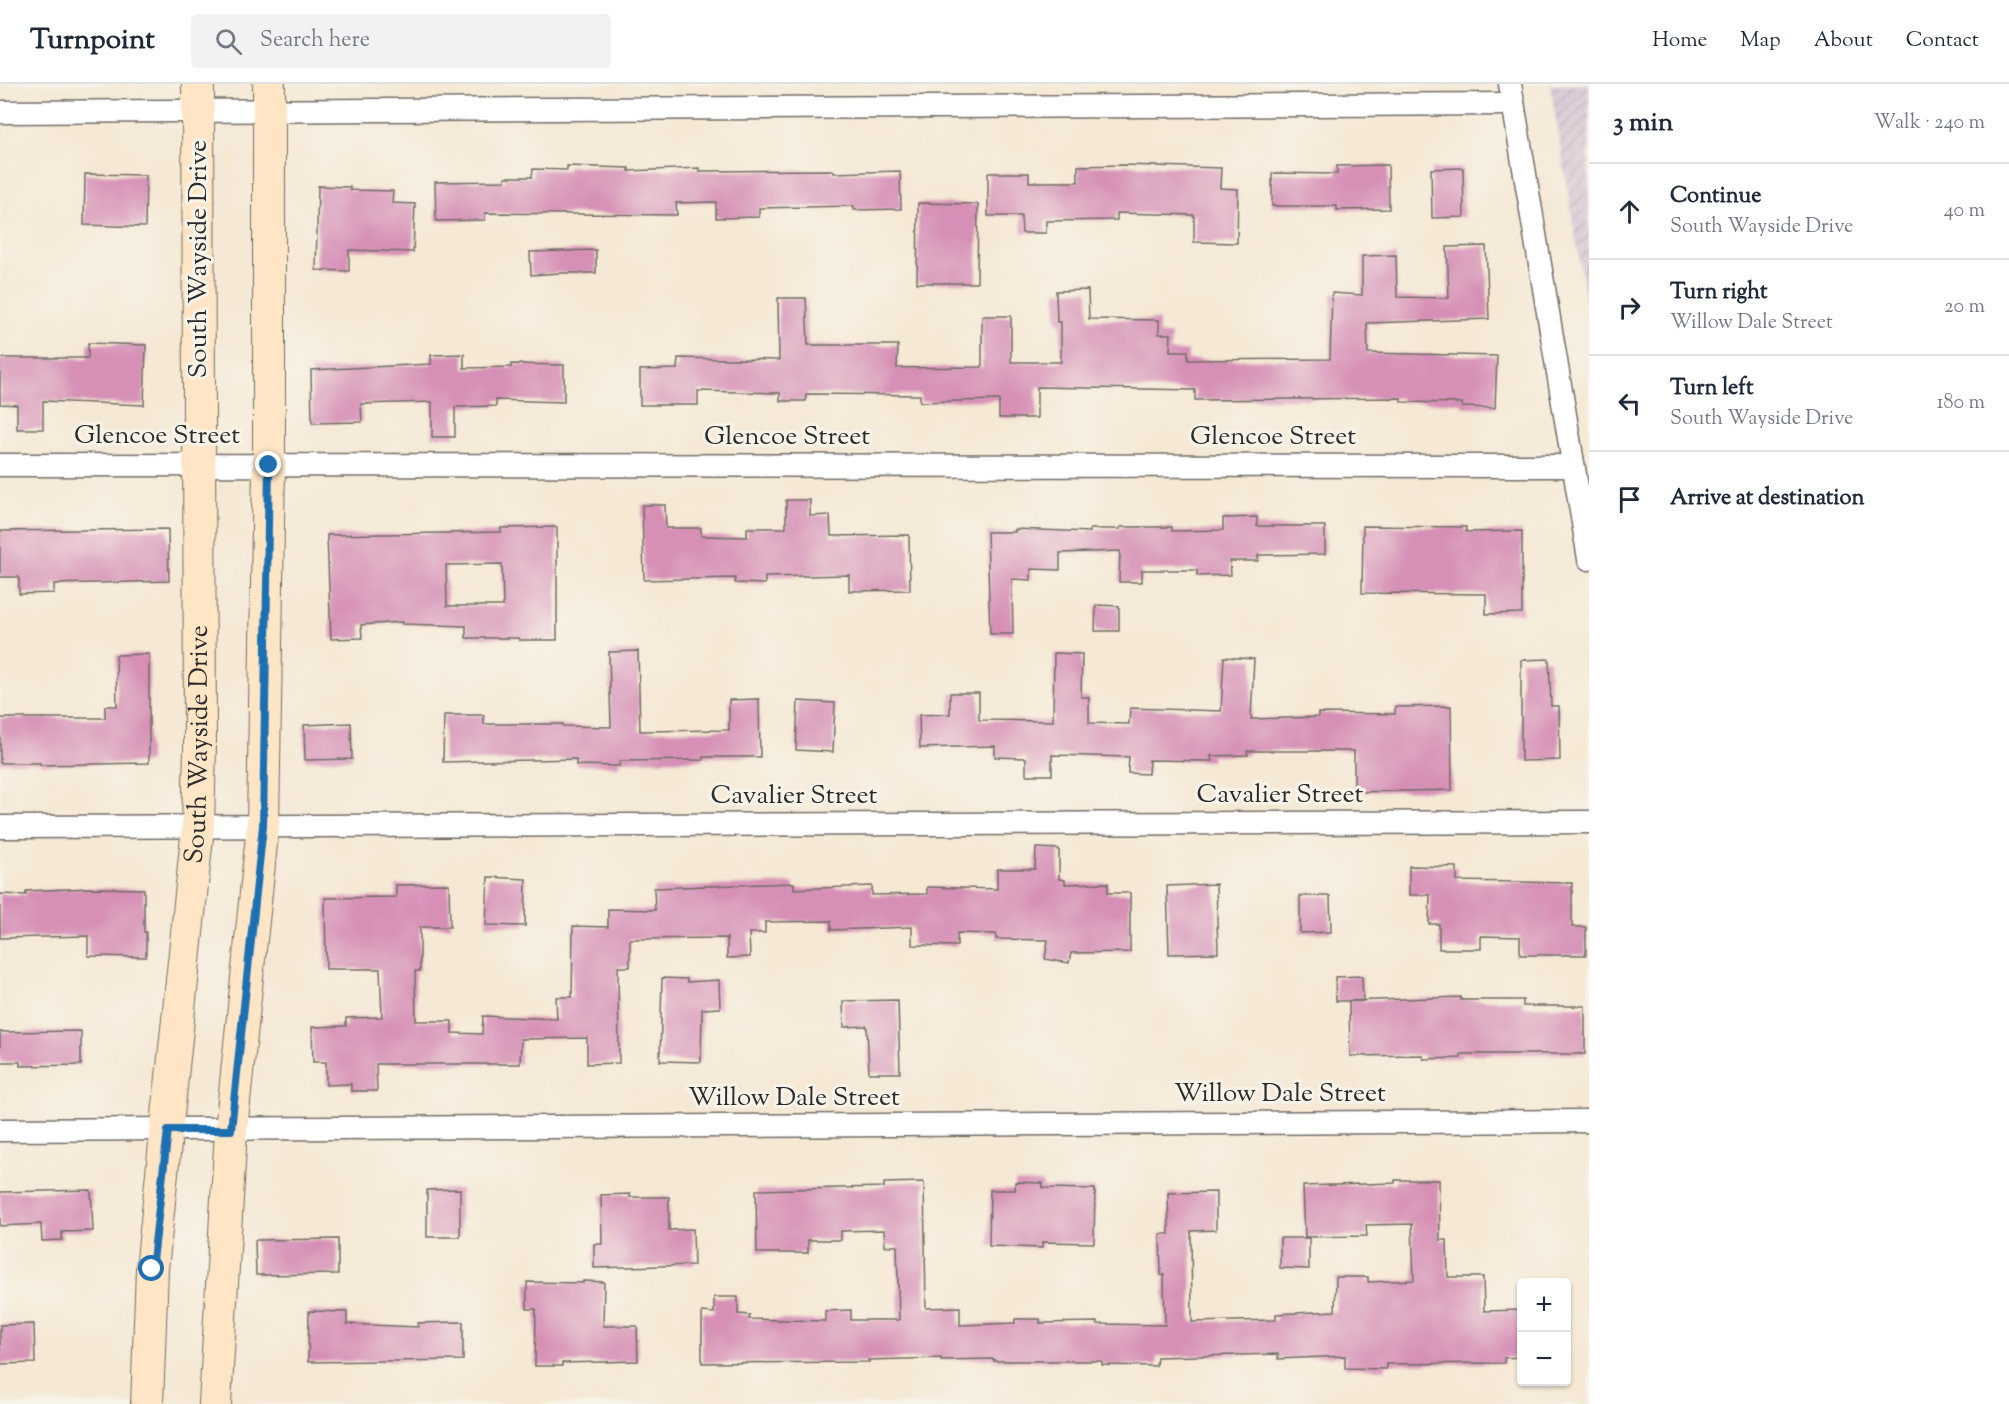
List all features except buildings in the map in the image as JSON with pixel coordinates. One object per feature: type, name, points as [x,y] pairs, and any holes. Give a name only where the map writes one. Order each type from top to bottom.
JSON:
[{"type":"main road","points":[[215,1404],[231,1130],[263,826],[269,465],[269,97]]},
{"type":"main road","name":"South Wayside Drive","points":[[147,1404],[152,1269],[198,827],[200,464],[198,98]]},
{"type":"street","points":[[0,112],[198,98],[269,97],[1512,94],[1589,559]]},
{"type":"street","name":"Glencoe Street","points":[[0,465],[1573,466]]},
{"type":"street","name":"Cavalier Street","points":[[0,827],[1589,822]]},
{"type":"street","name":"Willow Dale Street","points":[[0,1130],[1589,1121]]},
{"type":"shaded area","points":[[1550,84],[1589,84],[1589,317]]},
{"type":"route","points":[[152,1269],[168,1130],[231,1130],[263,826],[269,465]]}]
